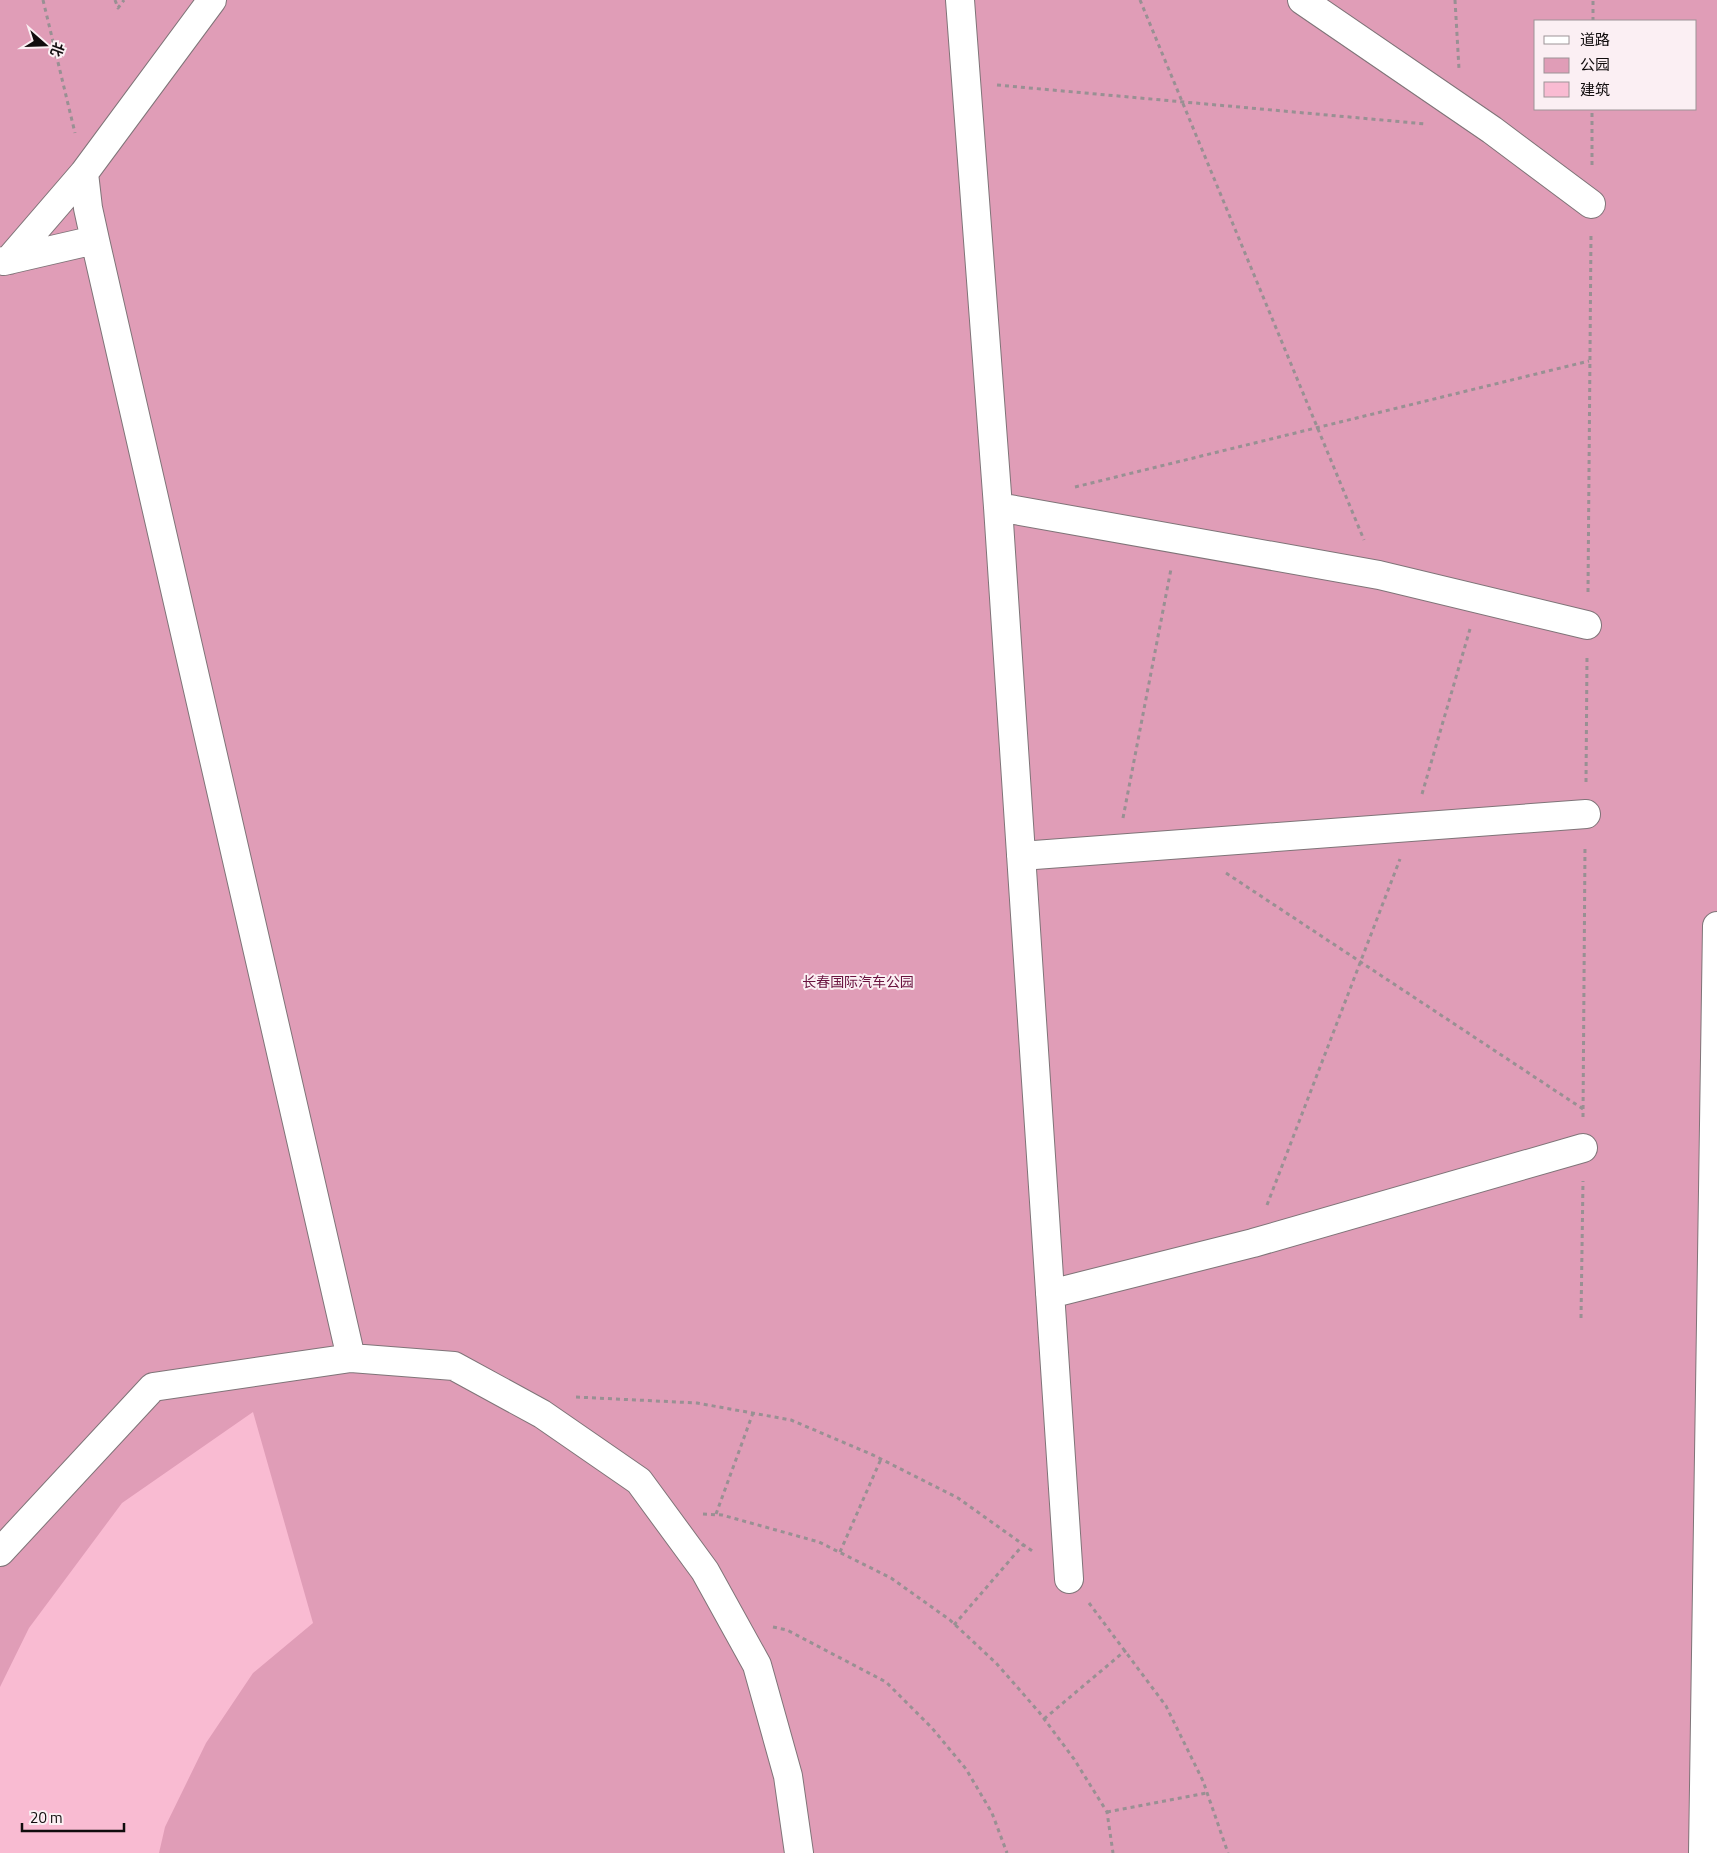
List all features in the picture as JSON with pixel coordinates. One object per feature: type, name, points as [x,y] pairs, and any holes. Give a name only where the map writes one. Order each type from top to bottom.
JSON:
[{"type":"lane","points":[[4,261],[84,173],[212,0]]},
{"type":"lane","points":[[960,0],[998,507],[1069,1579]]},
{"type":"lane","points":[[1302,0],[1461,109],[1591,204]]},
{"type":"lane","points":[[84,173],[95,240],[351,1358]]},
{"type":"lane","points":[[4,261],[95,240]]},
{"type":"lane","points":[[998,507],[1379,575],[1587,625]]},
{"type":"lane","points":[[1021,856],[1586,814]]},
{"type":"lane","points":[[1703,1853],[1717,926]]},
{"type":"lane","points":[[1050,1294],[1252,1243],[1583,1148]]},
{"type":"lane","points":[[0,1552],[153,1387],[351,1358],[454,1366],[542,1414],[639,1481],[705,1572],[757,1665],[788,1776],[799,1853]]},
{"type":"path","points":[[44,0],[84,173]]},
{"type":"path","points":[[115,0],[118,8],[124,0]]},
{"type":"path","points":[[1140,0],[1379,575]]},
{"type":"path","points":[[1455,0],[1461,109]]},
{"type":"path","points":[[1593,0],[1593,20]]},
{"type":"path","points":[[966,82],[1432,125]]},
{"type":"path","points":[[1581,1318],[1592,110]]},
{"type":"path","points":[[1066,490],[1318,426],[1590,361]]},
{"type":"path","points":[[1118,849],[1177,539]]},
{"type":"path","points":[[1252,1243],[1412,827],[1479,599]]},
{"type":"path","points":[[1222,871],[1583,1109]]},
{"type":"path","points":[[567,1397],[697,1403],[791,1420],[881,1459],[958,1498],[1069,1579],[1126,1650],[1166,1706],[1207,1793],[1228,1853]]},
{"type":"path","points":[[716,1514],[753,1413]]},
{"type":"path","points":[[840,1552],[881,1459]]},
{"type":"path","points":[[662,1512],[716,1514],[819,1542],[891,1578],[954,1624],[996,1663],[1044,1719],[1074,1759],[1107,1812],[1112,1853]]},
{"type":"path","points":[[954,1624],[1023,1545]]},
{"type":"path","points":[[731,1618],[787,1630],[886,1682],[932,1728],[966,1769],[992,1813],[1007,1853]]},
{"type":"path","points":[[1044,1719],[1126,1650]]},
{"type":"path","points":[[1107,1812],[1207,1793]]},
{"type":"green space","name":"长春国际汽车公园","points":[[0,0],[1717,0],[1717,1853],[0,1853]]},
{"type":"building","points":[[253,1412],[313,1623],[253,1673],[206,1743],[165,1827],[159,1853],[0,1853],[0,1687],[29,1628],[122,1503]]}]
